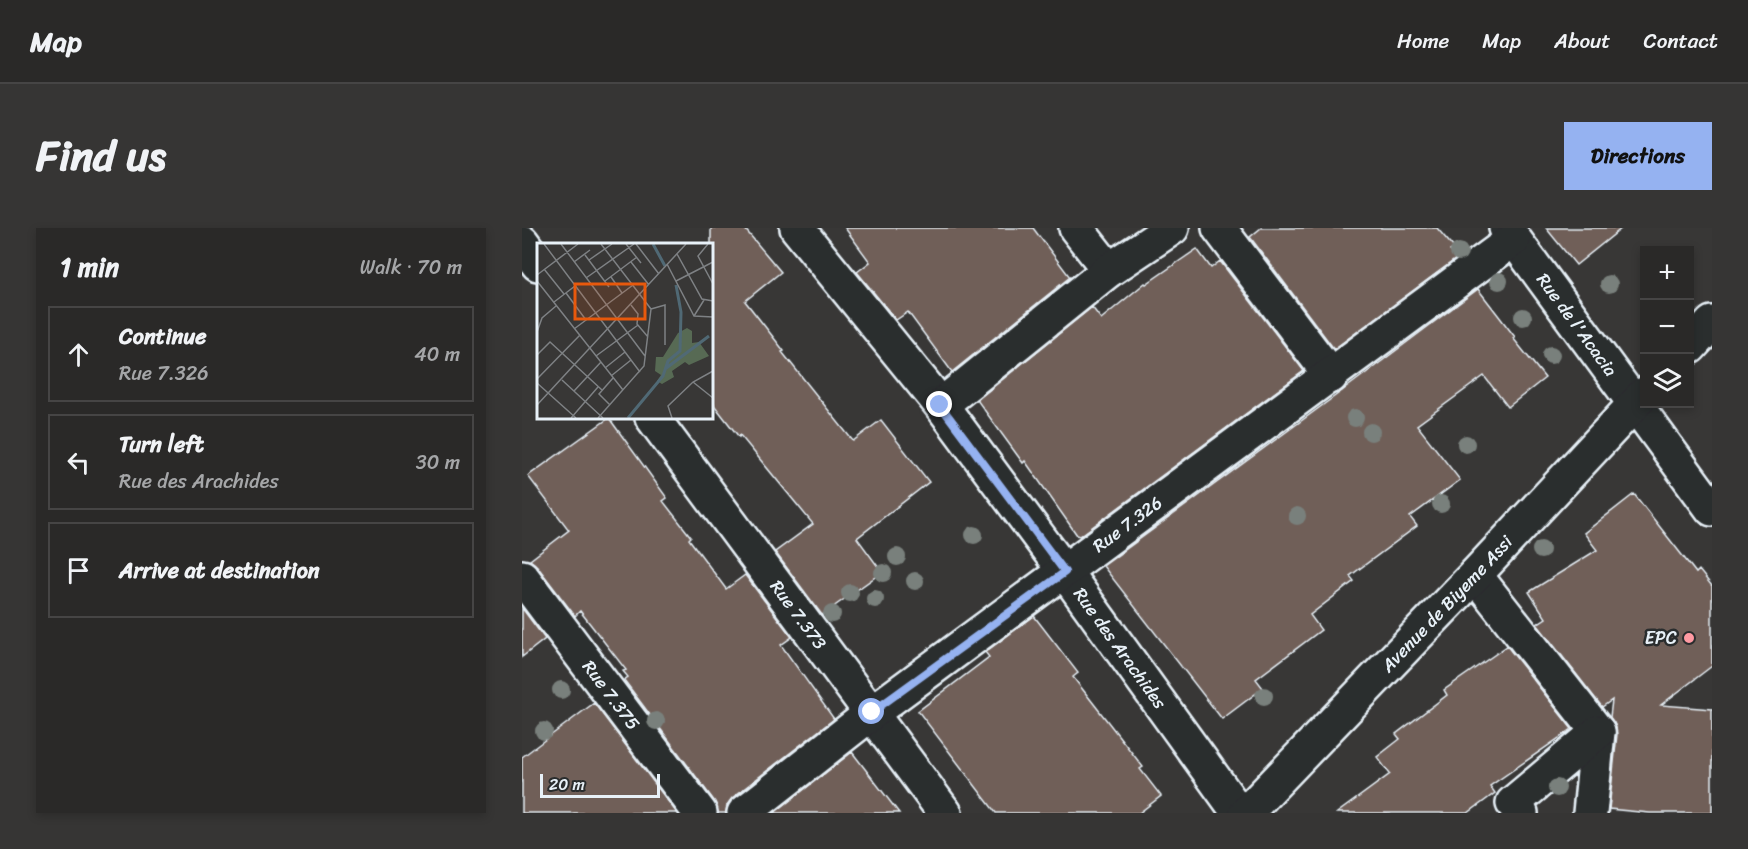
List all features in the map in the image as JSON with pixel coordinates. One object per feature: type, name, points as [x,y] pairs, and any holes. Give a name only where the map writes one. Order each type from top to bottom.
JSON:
[{"type":"street","name":"Rue des Arachides","points":[[798,228],[940,405],[1065,572],[1239,813]]},
{"type":"street","points":[[1076,228],[1108,270]]},
{"type":"street","points":[[940,405],[1108,270],[1172,228]]},
{"type":"street","points":[[1219,228],[1331,376]]},
{"type":"street","name":"Rue 7.326","points":[[744,813],[872,712],[1331,376],[1510,234]]},
{"type":"street","name":"Rue de l'Acacia","points":[[1510,234],[1640,399]]},
{"type":"street","points":[[1694,342],[1712,323]]},
{"type":"street","name":"Avenue de Biyeme Assi","points":[[1246,813],[1475,575],[1640,399]]},
{"type":"street","name":"Rue de l'Acacia","points":[[1646,408],[1712,509]]},
{"type":"street","name":"Rue 7.373","points":[[653,418],[945,813]]},
{"type":"street","points":[[1475,575],[1598,732],[1590,813]]},
{"type":"street","name":"Rue 7.375","points":[[522,577],[700,813]]},
{"type":"street","points":[[1521,813],[1513,803],[1598,732]]},
{"type":"building","points":[[711,228],[744,228],[781,272],[745,301],[784,351],[782,352],[853,441],[881,420],[929,482],[857,538],[882,572],[822,615],[775,552],[813,524],[712,402]]},
{"type":"building","points":[[845,228],[1033,228],[1070,277],[952,372],[908,312],[896,320],[857,272],[870,262]]},
{"type":"building","points":[[1261,228],[1437,228],[1454,248],[1450,251],[1456,259],[1334,349],[1250,237]]},
{"type":"building","points":[[1546,228],[1622,228],[1576,265]]},
{"type":"building","points":[[1197,249],[1211,268],[1220,261],[1304,371],[1080,536],[1077,535],[1025,461],[1023,463],[977,400],[1092,307],[1101,319],[1145,283]]},
{"type":"building","points":[[1478,289],[1545,378],[1508,407],[1484,376],[1417,425],[1460,480],[1410,517],[1417,526],[1350,576],[1354,581],[1310,615],[1321,630],[1256,679],[1263,688],[1222,719],[1103,566]]},
{"type":"building","points":[[609,418],[667,498],[663,501],[691,537],[689,539],[726,589],[745,575],[792,637],[781,645],[834,719],[732,798],[727,805],[726,813],[718,813],[715,802],[624,680],[628,677],[623,671],[626,670],[580,611],[575,616],[530,560],[569,530],[528,476]]},
{"type":"building","points":[[1634,494],[1696,573],[1699,570],[1712,586],[1712,666],[1661,705],[1712,709],[1712,813],[1650,813],[1609,809],[1617,734],[1610,717],[1612,700],[1602,707],[1537,624],[1546,618],[1529,592],[1597,550],[1584,533]]},
{"type":"building","points":[[522,608],[545,639],[522,657]]},
{"type":"building","points":[[1034,616],[1078,673],[1073,677],[1143,767],[1140,769],[1161,796],[1139,813],[996,813],[918,711],[989,657],[985,652]]},
{"type":"building","points":[[1507,646],[1572,729],[1490,786],[1495,793],[1468,813],[1337,813],[1390,774],[1377,757],[1400,739],[1396,734],[1447,695],[1444,690]]},
{"type":"building","points":[[594,703],[677,813],[522,813],[522,757]]},
{"type":"building","points":[[852,752],[899,813],[774,813]]},
{"type":"place","name":"EPC","points":[[1689,638]]},
{"type":"route","points":[[872,712],[1065,572],[940,405]]}]
